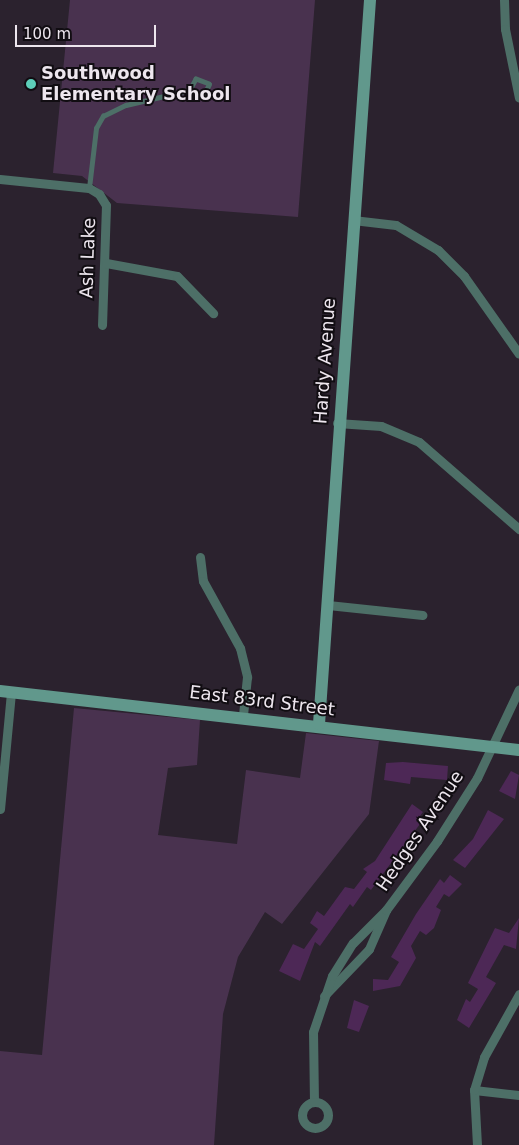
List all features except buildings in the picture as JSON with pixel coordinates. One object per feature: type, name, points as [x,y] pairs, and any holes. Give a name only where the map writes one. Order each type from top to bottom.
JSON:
[{"type":"street","name":"Hardy Avenue","points":[[318,724],[328,605],[337,423],[370,0]]},
{"type":"street","points":[[504,0],[505,29],[519,98]]},
{"type":"street","points":[[0,179],[88,188]]},
{"type":"street","name":"Ash Lake","points":[[88,188],[99,194],[106,205],[106,263],[102,325]]},
{"type":"street","points":[[353,220],[396,225],[438,250],[464,276],[519,354]]},
{"type":"street","points":[[106,263],[177,276],[213,313]]},
{"type":"street","points":[[337,423],[381,426],[419,442],[519,529]]},
{"type":"street","points":[[200,557],[203,581],[240,648],[247,676],[243,715]]},
{"type":"street","points":[[328,605],[422,615]]},
{"type":"street","name":"Hedges Avenue","points":[[386,910],[437,841],[477,778],[490,746],[519,689]]},
{"type":"street","points":[[0,809],[5,691]]},
{"type":"street","name":"East 83rd Street","points":[[5,691],[243,715],[519,750]]},
{"type":"street","points":[[314,1102],[313,1032],[324,996],[352,943],[386,910]]},
{"type":"street","points":[[324,996],[369,949],[386,910]]},
{"type":"street","points":[[477,1145],[474,1090],[484,1057],[519,994]]},
{"type":"street","points":[[474,1090],[519,1095]]},
{"type":"lane","points":[[88,188],[96,128],[103,116],[126,105],[190,90],[203,96],[209,84],[196,79],[190,90]]},
{"type":"shaded area","points":[[70,0],[315,0],[298,217],[117,203],[82,176],[53,173]]},
{"type":"shaded area","points":[[74,708],[200,720],[197,765],[168,768],[158,835],[237,844],[246,770],[300,778],[306,733],[379,741],[369,814],[282,924],[265,912],[238,957],[223,1014],[214,1145],[0,1145],[0,1051],[42,1055]]},
{"type":"place","name":"Southwood Elementary School","points":[[31,84]]}]
